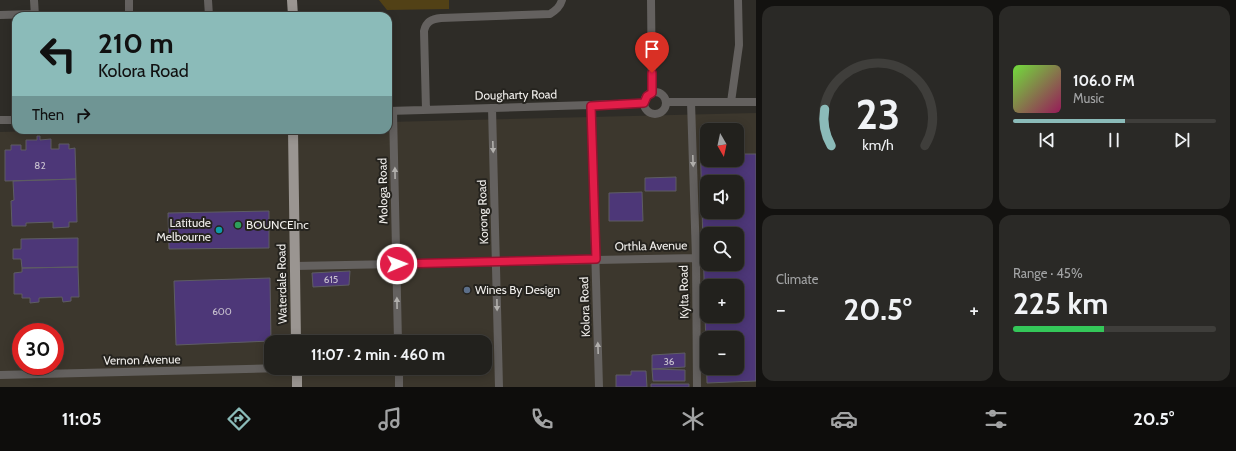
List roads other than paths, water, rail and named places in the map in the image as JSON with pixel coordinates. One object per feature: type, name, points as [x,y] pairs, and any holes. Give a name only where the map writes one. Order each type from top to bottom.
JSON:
[{"type":"main road","points":[[292,0],[293,12]]},
{"type":"main road","name":"Waterdale Road","points":[[293,134],[296,335]]},
{"type":"main road","points":[[297,375],[298,387]]},
{"type":"street","points":[[34,0],[35,12]]},
{"type":"street","points":[[129,0],[129,12]]},
{"type":"street","points":[[208,0],[209,12]]},
{"type":"street","points":[[426,110],[424,31],[425,26],[430,20],[440,18],[550,14],[560,5],[562,0]]},
{"type":"street","points":[[651,0],[652,93]]},
{"type":"street","points":[[730,102],[739,44],[738,0]]},
{"type":"street","points":[[0,15],[12,15]]},
{"type":"street","points":[[652,93],[660,94],[666,102],[663,110],[654,114],[647,110],[644,103],[647,96],[652,93]]},
{"type":"street","points":[[666,102],[756,102]]},
{"type":"street","name":"Kylta Road","points":[[691,102],[696,258],[697,387]]},
{"type":"street","name":"Dougharty Road","points":[[392,111],[591,106],[644,103]]},
{"type":"street","name":"Kolora Road","points":[[591,106],[599,387]]},
{"type":"street","name":"Korong Road","points":[[492,108],[499,387]]},
{"type":"street","points":[[0,120],[12,120]]},
{"type":"street","name":"Mologa Road","points":[[391,134],[397,264],[398,335]]},
{"type":"street","name":"Orthla Avenue","points":[[295,266],[696,258]]},
{"type":"street","name":"Vernon Avenue","points":[[0,375],[264,368]]},
{"type":"street","points":[[399,375],[399,387]]},
{"type":"place","name":"BOUNCEInc","points":[[238,225]]},
{"type":"place","name":"Latitude Melbourne","points":[[219,230]]},
{"type":"place","name":"Wines By Design","points":[[467,290]]}]
